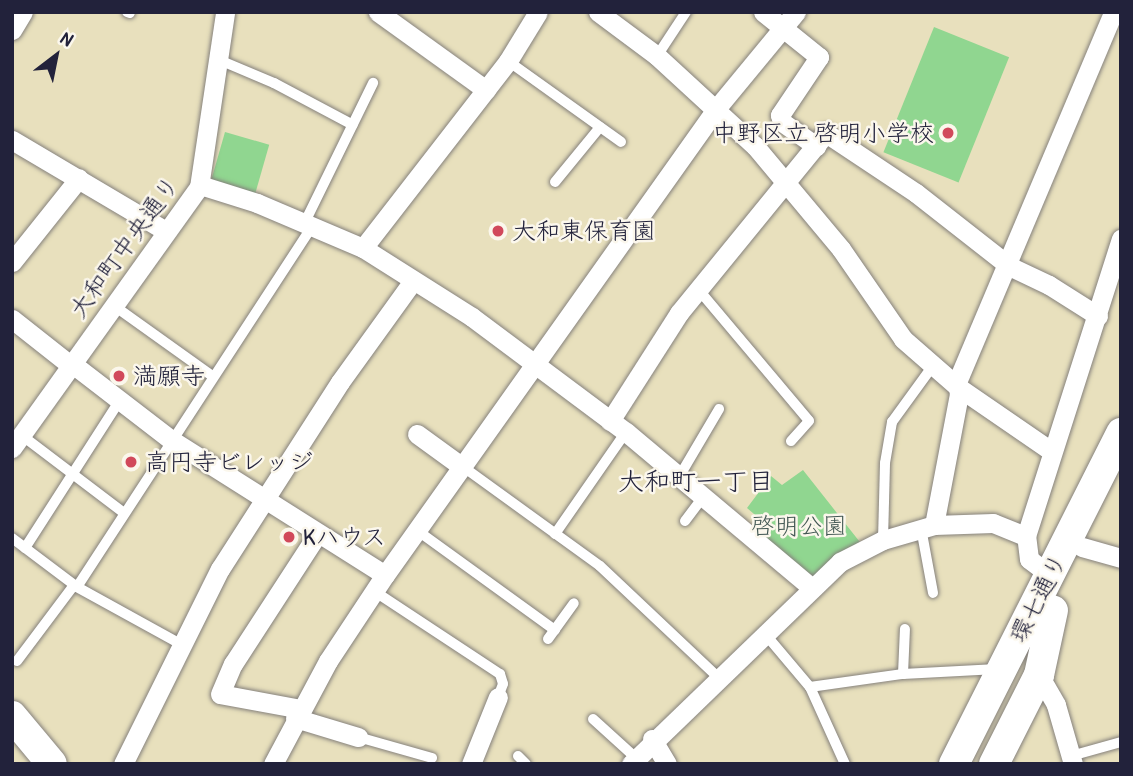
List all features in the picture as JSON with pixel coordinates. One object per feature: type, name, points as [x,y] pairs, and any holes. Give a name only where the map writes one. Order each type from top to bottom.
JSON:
[{"type":"main road","name":"環七通り","points":[[954,764],[1121,433]]},
{"type":"main road","name":"環七通り","points":[[975,764],[1121,473]]},
{"type":"main road","points":[[994,764],[1039,675],[1053,610]]},
{"type":"main road","points":[[939,764],[974,696],[1000,672]]},
{"type":"main road","points":[[12,716],[52,764]]},
{"type":"street","points":[[12,30],[23,12]]},
{"type":"street","name":"大和町中央通り","points":[[16,441],[200,185],[216,59],[225,12]]},
{"type":"street","points":[[378,12],[486,90]]},
{"type":"street","points":[[363,248],[508,61],[538,12]]},
{"type":"street","points":[[598,12],[657,57],[716,109],[786,183],[841,249],[903,339],[958,387],[1051,451]]},
{"type":"street","points":[[762,12],[818,57],[780,115],[782,122],[816,146]]},
{"type":"street","points":[[273,764],[298,713],[379,583],[716,109],[796,12]]},
{"type":"street","points":[[928,527],[958,387],[1113,12]]},
{"type":"street","points":[[618,426],[697,289],[826,133],[916,193],[1009,266],[1049,285],[1098,316]]},
{"type":"street","points":[[12,140],[166,230]]},
{"type":"street","points":[[12,262],[79,178]]},
{"type":"street","points":[[200,185],[309,224],[363,248],[412,282],[472,317],[618,426],[812,588]]},
{"type":"street","points":[[1050,575],[1029,559],[1026,536],[1121,239]]},
{"type":"street","points":[[123,764],[182,645],[263,498],[412,282]]},
{"type":"street","points":[[12,319],[118,403],[318,533],[379,583]]},
{"type":"street","points":[[417,434],[461,466]]},
{"type":"street","points":[[633,761],[652,739],[721,680],[841,562],[883,540],[928,527],[993,523],[1026,536]]},
{"type":"street","points":[[318,533],[233,664],[220,694],[298,713],[358,737]]},
{"type":"street","points":[[1082,547],[1121,558]]},
{"type":"street","points":[[1039,675],[1056,705],[1072,760]]},
{"type":"street","points":[[471,764],[498,697]]},
{"type":"street","points":[[652,739],[667,764]]},
{"type":"lane","points":[[657,57],[686,12]]},
{"type":"lane","points":[[216,59],[274,83],[353,125]]},
{"type":"lane","points":[[508,61],[621,142]]},
{"type":"lane","points":[[17,661],[76,586],[309,224],[373,83]]},
{"type":"lane","points":[[555,183],[600,127]]},
{"type":"lane","points":[[697,289],[809,421],[791,441]]},
{"type":"lane","points":[[113,304],[212,376]]},
{"type":"lane","points":[[883,540],[885,463],[892,422],[932,367]]},
{"type":"lane","points":[[25,548],[118,403]]},
{"type":"lane","points":[[679,477],[719,409]]},
{"type":"lane","points":[[555,534],[618,426]]},
{"type":"lane","points":[[16,441],[73,473],[124,513]]},
{"type":"lane","points":[[461,466],[600,566],[721,680]]},
{"type":"lane","points":[[685,521],[703,497]]},
{"type":"lane","points":[[928,527],[933,593]]},
{"type":"lane","points":[[418,531],[552,634],[574,603]]},
{"type":"lane","points":[[12,538],[76,586],[182,645]]},
{"type":"lane","points":[[379,583],[500,674],[503,684],[498,697]]},
{"type":"lane","points":[[903,674],[905,629]]},
{"type":"lane","points":[[766,635],[810,687],[845,764]]},
{"type":"lane","points":[[810,687],[903,674],[1000,672]]},
{"type":"lane","points":[[593,719],[633,761]]},
{"type":"lane","points":[[358,737],[432,758]]},
{"type":"lane","points":[[1072,760],[1121,741]]},
{"type":"green space","points":[[934,27],[1009,57],[959,183],[883,152]]},
{"type":"green space","points":[[225,132],[269,145],[255,196],[210,183]]},
{"type":"green space","name":"啓明公園","points":[[803,470],[863,546],[812,588],[750,532],[761,520],[747,508],[771,476],[782,485]]},
{"type":"place","name":"中野区立 啓明小学校","points":[[948,133]]},
{"type":"place","name":"大和東保育園","points":[[498,231]]},
{"type":"place","name":"満願寺","points":[[119,376]]},
{"type":"place","name":"高円寺ビレッジ","points":[[131,462]]},
{"type":"place","name":"Kハウス","points":[[289,537]]},
{"type":"district","name":"大和町一丁目","points":[[696,481]]}]
